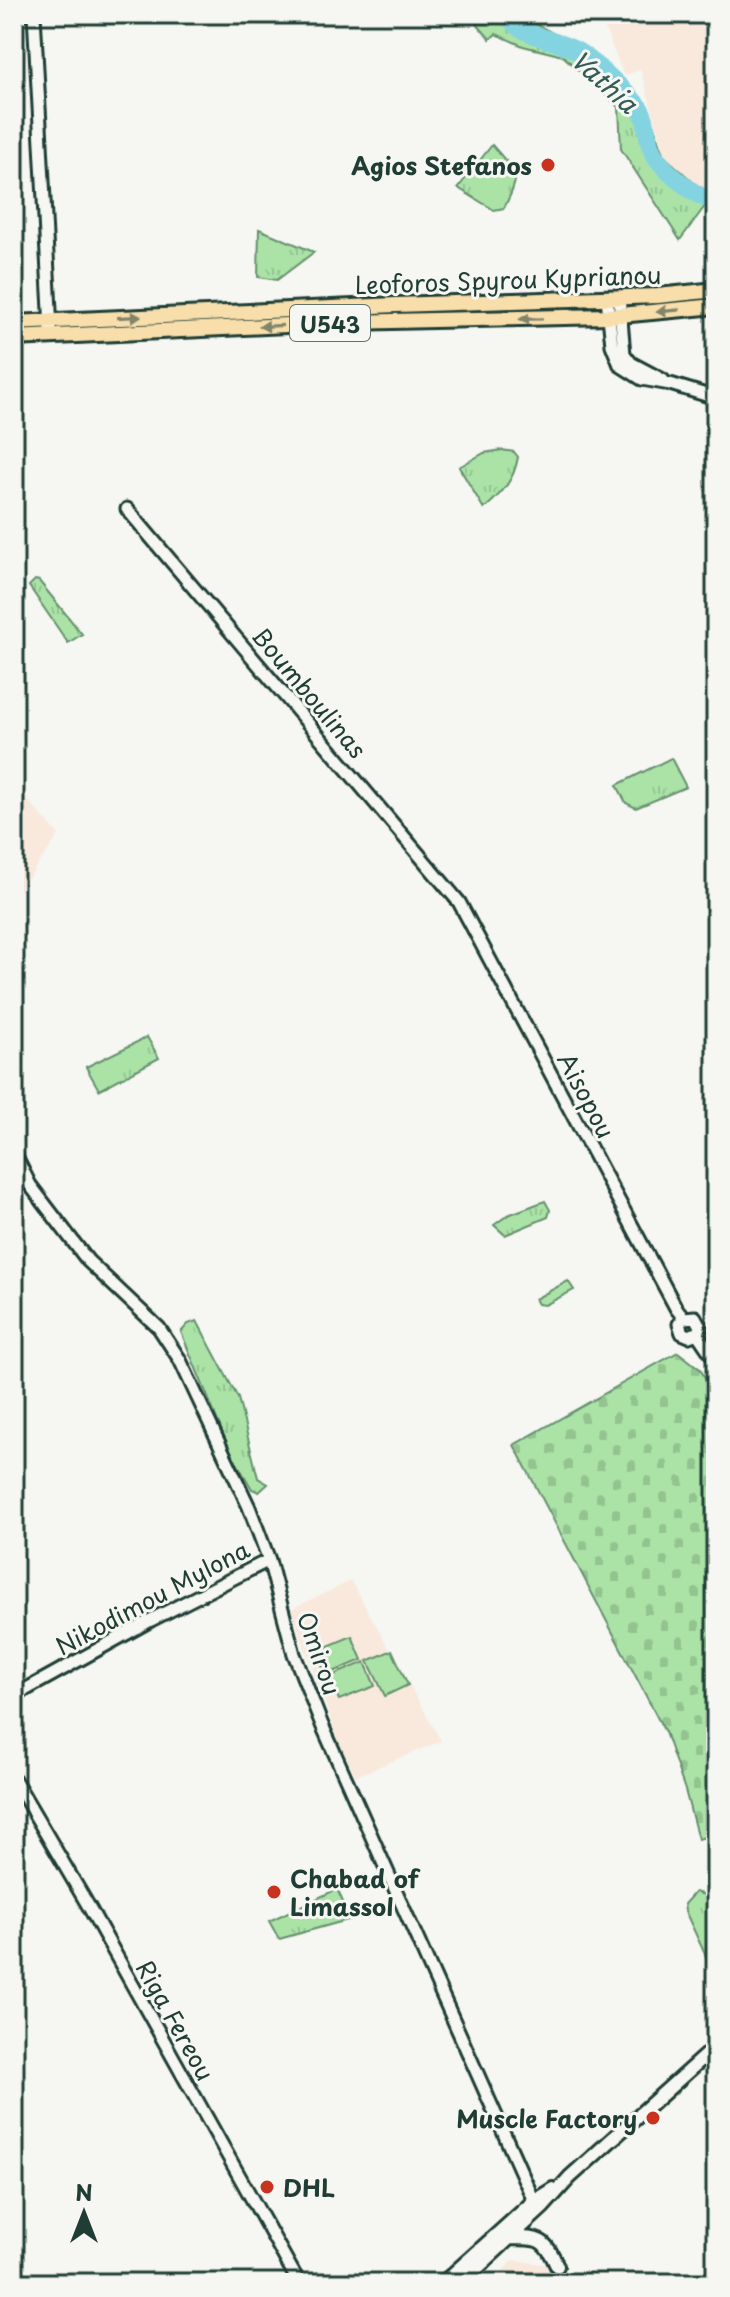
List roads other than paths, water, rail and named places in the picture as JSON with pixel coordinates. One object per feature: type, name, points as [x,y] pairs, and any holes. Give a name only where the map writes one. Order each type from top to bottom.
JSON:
[{"type":"main road","name":"Leoforos Spyrou Kyprianou","points":[[14,323],[613,298],[716,290]]},
{"type":"main road","name":"Leoforos Spyrou Kyprianou","points":[[14,338],[350,322],[614,315],[716,306]]},
{"type":"main road","points":[[461,2283],[511,2238],[570,2177],[716,2046]]},
{"type":"main road","points":[[443,2283],[534,2201],[570,2177]]},
{"type":"main road","points":[[511,2238],[541,2240],[550,2248],[557,2266]]},
{"type":"street","points":[[34,14],[52,337]]},
{"type":"street","points":[[613,298],[612,345],[620,365],[642,379],[716,398]]},
{"type":"street","points":[[614,315],[624,354],[631,363],[670,384]]},
{"type":"street","name":"Boumboulinas","points":[[127,509],[459,902]]},
{"type":"street","name":"Aisopou","points":[[459,902],[680,1313],[682,1333],[689,1336],[697,1333],[716,1361]]},
{"type":"street","name":"Omirou","points":[[14,1153],[30,1185],[88,1261],[159,1328],[180,1360],[249,1507],[269,1560],[294,1654],[322,1725],[534,2201]]},
{"type":"street","name":"Nikodimou Mylona","points":[[14,1696],[151,1620],[269,1560]]},
{"type":"street","name":"Riga Fereou","points":[[14,1779],[299,2283]]},
{"type":"waterway","name":"Vathia","points":[[506,14],[520,28],[575,50],[609,76],[642,111],[655,156],[688,188],[716,202]]},
{"type":"place","name":"Agios Stefanos","points":[[548,165]]},
{"type":"place","name":"Chabad of Limassol","points":[[274,1892]]},
{"type":"place","name":"Muscle Factory","points":[[653,2118]]},
{"type":"place","name":"DHL","points":[[267,2187]]}]
